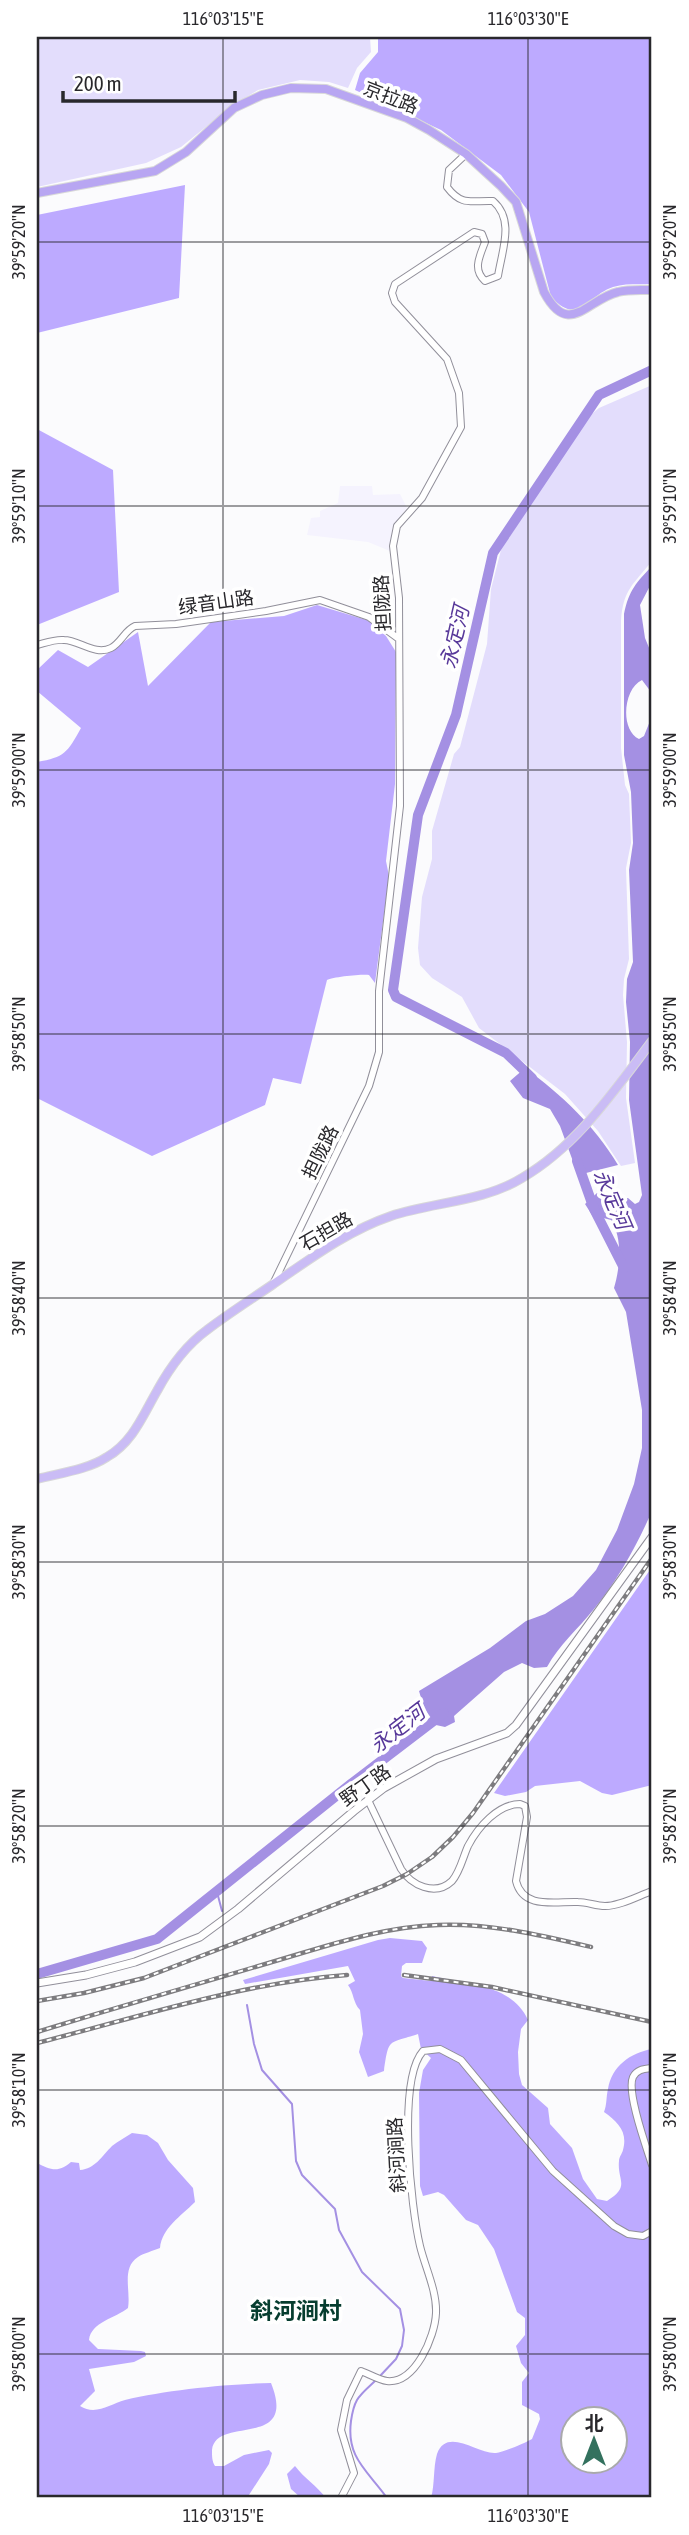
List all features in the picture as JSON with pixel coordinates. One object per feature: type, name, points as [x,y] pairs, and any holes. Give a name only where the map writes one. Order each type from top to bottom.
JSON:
[{"type":"highway","name":"京拉路","points":[[37,193],[155,172],[186,152],[234,108],[262,95],[291,88],[326,89],[407,118],[466,154],[516,202],[544,292],[551,305],[560,312],[572,315],[583,312],[617,292],[652,290]]},
{"type":"main road","name":"石担路","points":[[37,1479],[92,1465],[116,1452],[127,1441],[167,1374],[190,1344],[329,1246],[392,1216],[484,1194],[509,1185],[556,1156],[576,1137],[652,1041]]},
{"type":"main road","name":"野丁路","points":[[37,1983],[86,1975],[135,1962],[200,1937],[368,1800],[436,1759],[496,1738],[516,1725],[652,1537]]},
{"type":"street","name":"担陇路","points":[[274,1284],[369,1086],[379,1052],[379,990],[400,806],[399,598],[393,545],[397,526],[422,498],[461,427],[459,393],[447,359],[394,302],[392,293],[394,284],[474,232],[482,234],[485,242],[477,266],[479,276],[485,281],[498,276],[507,223],[504,210],[494,201],[469,203],[455,197],[447,187],[449,170],[466,154]]},
{"type":"street","name":"绿音山路","points":[[37,645],[63,639],[87,648],[102,650],[112,648],[135,626],[266,611],[320,600],[369,617],[399,639]]},
{"type":"street","points":[[368,1800],[401,1869],[407,1878],[421,1887],[438,1888],[452,1881],[469,1844],[485,1824],[502,1808],[520,1804],[527,1810],[527,1817],[516,1881],[518,1889],[526,1897],[536,1902],[577,1901],[607,1906],[652,1891]]},
{"type":"street","name":"斜河涧路","points":[[341,2498],[354,2473],[341,2430],[347,2400],[361,2371],[386,2381],[412,2372],[428,2345],[436,2314],[433,2290],[416,2225],[410,2164],[409,2098],[416,2063],[423,2051],[440,2049],[461,2060],[553,2171],[614,2226],[635,2236],[643,2236],[652,2231]]},
{"type":"street","points":[[652,2068],[635,2073],[631,2083],[639,2128],[652,2165]]},
{"type":"shaded area","points":[[37,37],[370,37],[371,52],[357,68],[348,88],[329,82],[300,80],[258,90],[233,105],[181,147],[146,163],[37,187]]},
{"type":"shaded area","points":[[378,37],[652,37],[652,284],[613,287],[576,309],[561,306],[551,297],[529,212],[501,175],[441,130],[355,90],[360,73],[378,52]]},
{"type":"shaded area","points":[[185,185],[179,298],[37,333],[37,215]]},
{"type":"shaded area","points":[[652,385],[652,561],[627,594],[621,621],[621,748],[625,785],[629,794],[631,843],[626,868],[629,959],[623,995],[627,1042],[626,1098],[635,1163],[621,1166],[598,1131],[565,1094],[479,1028],[462,997],[432,978],[420,965],[418,948],[422,897],[432,859],[432,831],[454,754],[460,747],[487,644],[491,589],[501,550],[587,418],[599,408]]},
{"type":"shaded area","points":[[37,429],[113,470],[119,592],[37,625]]},
{"type":"shaded area","points":[[340,486],[372,486],[373,495],[400,494],[407,508],[392,528],[390,551],[368,542],[307,535],[311,518],[320,517],[320,511],[338,503]]},
{"type":"shaded area","points":[[317,605],[370,621],[386,636],[396,652],[395,784],[386,861],[389,876],[375,983],[369,975],[327,980],[301,1084],[273,1078],[265,1105],[152,1156],[37,1098],[37,762],[60,756],[81,728],[37,691],[37,670],[58,650],[88,667],[138,632],[148,686],[211,622],[284,616]]},
{"type":"shaded area","points":[[652,1567],[652,1785],[612,1795],[602,1793],[580,1781],[535,1786],[526,1792],[505,1796],[494,1793]]},
{"type":"shaded area","points":[[390,1938],[422,1941],[427,1948],[422,1963],[406,1963],[402,1966],[403,1978],[431,1981],[432,1976],[473,1984],[500,1992],[521,2008],[528,2020],[521,2029],[518,2052],[522,2085],[548,2108],[550,2124],[572,2148],[583,2179],[597,2199],[607,2201],[621,2187],[619,2161],[624,2144],[623,2133],[604,2112],[610,2081],[618,2067],[629,2057],[652,2049],[652,2498],[431,2498],[437,2454],[442,2446],[448,2442],[456,2442],[489,2452],[500,2452],[532,2439],[540,2419],[539,2414],[522,2405],[522,2382],[529,2373],[521,2363],[516,2346],[525,2335],[525,2318],[517,2312],[494,2249],[478,2225],[466,2220],[444,2195],[438,2192],[423,2196],[420,2186],[419,2093],[423,2070],[431,2058],[421,2049],[418,2034],[392,2043],[387,2052],[384,2071],[368,2077],[359,2052],[363,2034],[360,2010],[348,1985],[355,1981],[348,1966],[245,1984],[243,1980],[378,1940]]},
{"type":"shaded area","points":[[132,2133],[147,2135],[158,2143],[168,2160],[193,2188],[195,2202],[168,2228],[160,2248],[140,2256],[133,2262],[128,2273],[128,2308],[94,2329],[89,2340],[98,2349],[141,2351],[145,2352],[146,2356],[134,2362],[89,2369],[95,2391],[80,2406],[97,2410],[125,2400],[159,2393],[271,2383],[276,2404],[274,2417],[265,2424],[227,2434],[217,2440],[212,2450],[215,2466],[224,2466],[244,2455],[269,2450],[272,2453],[269,2464],[247,2498],[37,2498],[37,2163],[54,2169],[62,2168],[71,2162],[79,2163],[80,2170],[85,2169],[98,2161],[114,2144]]},
{"type":"shaded area","points":[[295,2466],[326,2498],[301,2498],[291,2489],[287,2474]]},
{"type":"water","points":[[652,566],[652,582],[640,605],[645,638],[652,655],[652,699],[651,692],[642,680],[631,692],[626,710],[629,727],[639,739],[644,736],[652,716],[652,1511],[611,1586],[547,1667],[534,1668],[522,1663],[504,1672],[454,1716],[455,1722],[445,1727],[436,1725],[424,1708],[419,1691],[490,1648],[526,1621],[545,1614],[573,1596],[596,1570],[617,1530],[634,1484],[642,1448],[642,1410],[626,1312],[614,1288],[619,1262],[617,1235],[611,1220],[592,1215],[585,1204],[597,1193],[614,1198],[628,1198],[635,1204],[642,1195],[629,1100],[630,1042],[626,1002],[627,979],[633,962],[629,870],[633,843],[631,792],[624,755],[624,614],[634,587]]},
{"type":"water","points":[[525,1068],[576,1112],[599,1137],[618,1165],[578,1175],[560,1126],[550,1109],[523,1098],[510,1081]]},
{"type":"waterway","name":"永定河","points":[[532,1078],[506,1053],[396,997],[393,990],[418,815],[456,715],[493,553],[599,395],[652,370]]},
{"type":"waterway","name":"永定河","points":[[577,1161],[594,1209],[624,1268]]},
{"type":"waterway","name":"永定河","points":[[37,1974],[157,1939],[444,1713]]},
{"type":"waterway","points":[[217,1892],[222,1911]]},
{"type":"waterway","points":[[247,2005],[262,2070],[292,2104],[296,2161],[302,2175],[335,2209],[339,2230],[362,2272],[400,2309],[404,2330],[402,2346],[396,2359],[380,2376]]},
{"type":"waterway","points":[[376,2380],[356,2403],[350,2434],[355,2455],[387,2498]]},
{"type":"railway","points":[[37,2001],[144,1978],[383,1886],[432,1857],[473,1813],[652,1558]]},
{"type":"railway","points":[[37,2032],[333,1944],[395,1929],[438,1925],[477,1926],[534,1934],[591,1947]]},
{"type":"railway","points":[[37,2043],[229,1993],[347,1975]]},
{"type":"railway","points":[[404,1975],[492,1987],[652,2022]]},
{"type":"district","name":"斜河涧村","points":[[296,2311]]}]
